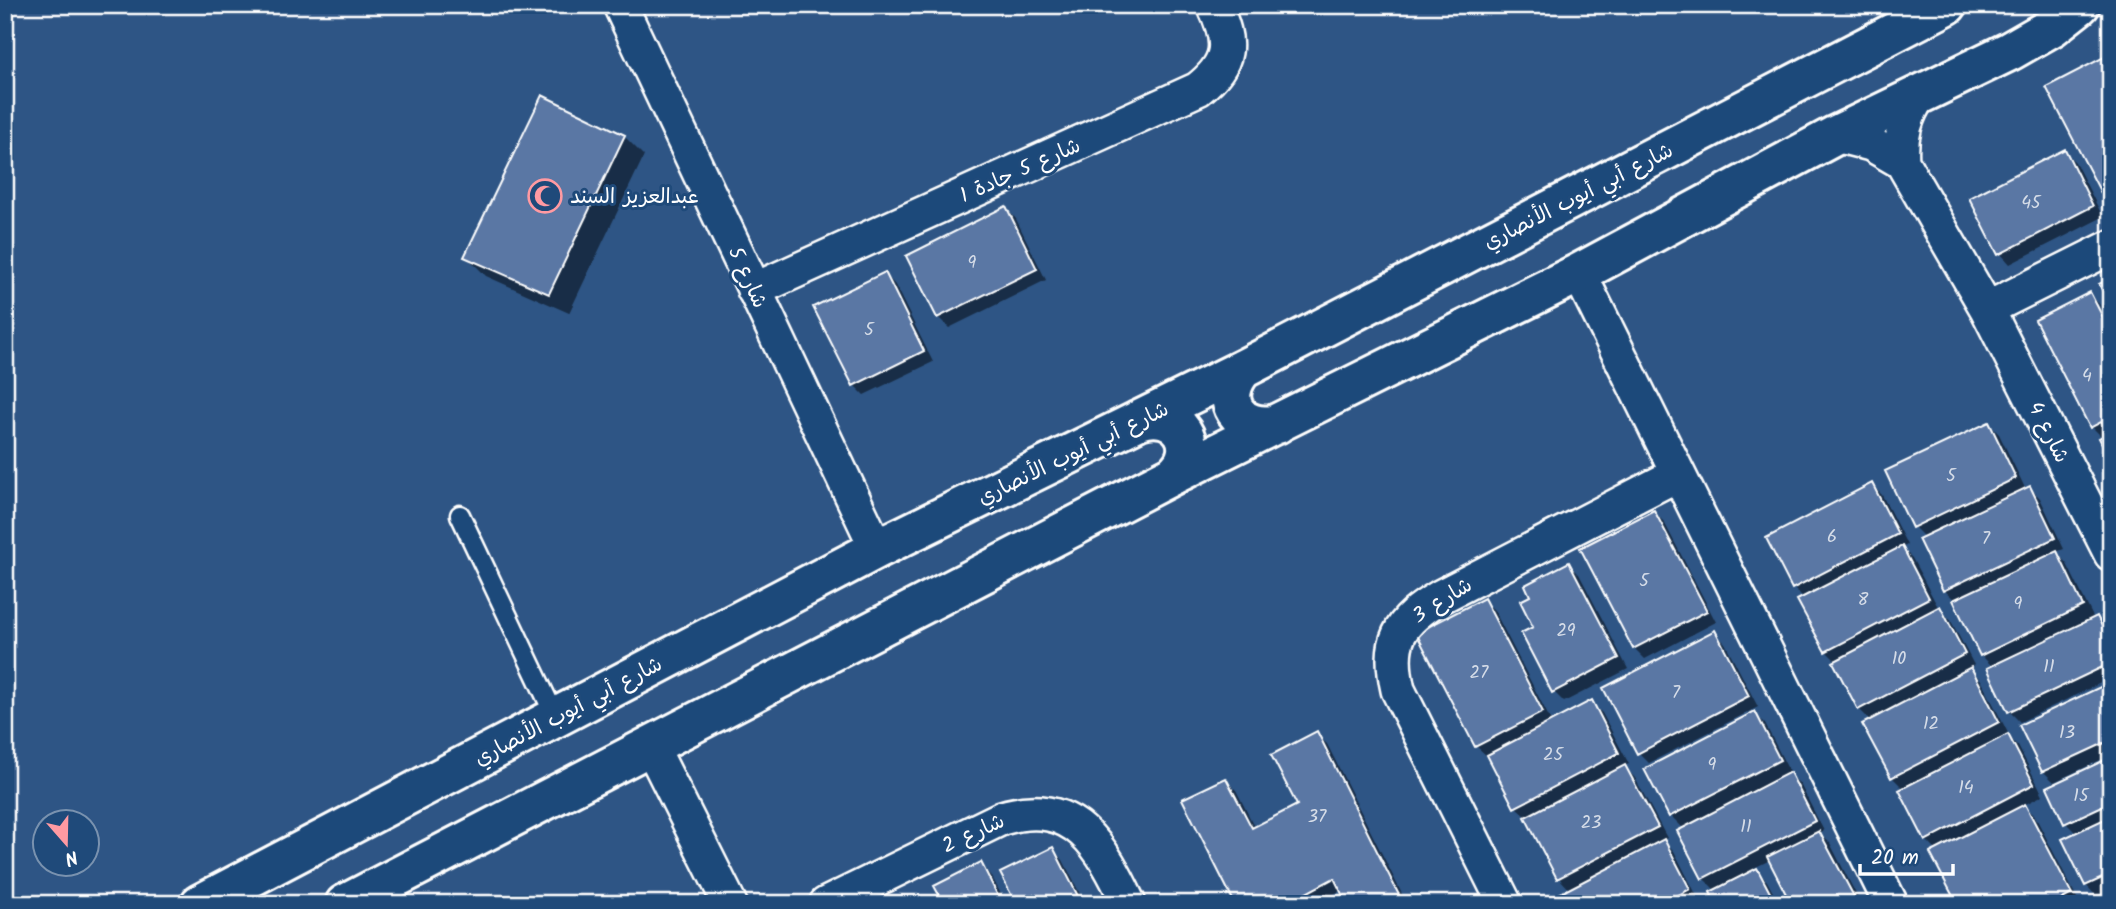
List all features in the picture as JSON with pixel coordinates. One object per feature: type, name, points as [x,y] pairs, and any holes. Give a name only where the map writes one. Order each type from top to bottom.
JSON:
[{"type":"street","name":"شارع 5","points":[[620,5],[877,550]]},
{"type":"street","name":"شارع 5 جادة 1","points":[[754,290],[1198,89],[1219,69],[1224,58],[1225,32],[1214,5]]},
{"type":"street","name":"شارع أبي أيوب الأنصاري","points":[[200,904],[877,550],[1243,369],[1947,5]]},
{"type":"street","points":[[345,904],[1173,475],[1579,273],[1836,135],[2020,46],[2052,27],[2080,5]]},
{"type":"street","points":[[1902,162],[1903,126],[1920,94]]},
{"type":"street","name":"شارع 4","points":[[1836,135],[1871,144],[1902,162],[1987,309],[2111,554]]},
{"type":"street","points":[[1987,309],[2111,247]]},
{"type":"street","points":[[1579,273],[1891,904]]},
{"type":"street","points":[[1243,369],[1231,386],[1233,407],[1239,416],[1256,426],[1277,424]]},
{"type":"street","points":[[1139,420],[1148,417],[1165,418],[1185,435],[1187,453],[1180,469],[1173,475]]},
{"type":"street","name":"شارع 3","points":[[1505,904],[1406,711],[1393,670],[1397,636],[1406,621],[1440,597],[1678,474]]},
{"type":"street","points":[[651,746],[730,904]]},
{"type":"street","name":"شارع 2","points":[[826,904],[1002,818],[1033,811],[1057,816],[1094,841],[1110,863],[1129,904]]},
{"type":"lane","points":[[460,515],[556,718]]},
{"type":"building","points":[[2106,56],[2111,66],[2111,190],[2102,195],[2046,87]]},
{"type":"building","name":"عبدالعزيز السند","points":[[542,95],[625,135],[549,294],[464,257]]},
{"type":"building","points":[[2065,149],[2093,206],[1998,255],[1969,198]]},
{"type":"building","points":[[1006,206],[1037,269],[937,318],[906,256]]},
{"type":"building","points":[[885,272],[924,351],[853,386],[813,307]]},
{"type":"building","points":[[2111,278],[2111,307],[2099,284]]},
{"type":"building","points":[[2090,292],[2111,333],[2111,417],[2090,428],[2035,320]]},
{"type":"building","points":[[1989,422],[2016,478],[1912,528],[1885,471]]},
{"type":"building","points":[[2111,432],[2111,461],[2099,438]]},
{"type":"building","points":[[1872,483],[1898,534],[1792,589],[1766,538]]},
{"type":"building","points":[[2030,486],[2055,538],[1943,591],[1918,539]]},
{"type":"building","points":[[1654,510],[1707,611],[1633,649],[1580,548]]},
{"type":"building","points":[[1902,546],[1929,598],[1825,652],[1797,600]]},
{"type":"building","points":[[2057,551],[2083,606],[1980,656],[1953,600]]},
{"type":"building","points":[[1569,562],[1619,658],[1552,693],[1521,633],[1533,627],[1520,601],[1530,596],[1525,585]]},
{"type":"building","points":[[1484,598],[1543,712],[1475,747],[1416,633]]},
{"type":"building","points":[[1940,606],[1965,654],[1858,710],[1833,662]]},
{"type":"building","points":[[2097,616],[2111,644],[2111,663],[2008,712],[1987,668]]},
{"type":"building","points":[[1715,630],[1749,696],[1637,754],[1603,688]]},
{"type":"building","points":[[1971,667],[1999,722],[1891,778],[1862,724]]},
{"type":"building","points":[[2111,682],[2111,740],[2042,772],[2019,725]]},
{"type":"building","points":[[1592,700],[1619,753],[1514,808],[1487,755]]},
{"type":"building","points":[[1755,711],[1780,760],[1669,817],[1644,769]]},
{"type":"building","points":[[1317,731],[1401,899],[1392,904],[1347,904],[1334,878],[1286,904],[1235,904],[1182,799],[1226,778],[1252,828],[1297,805],[1271,755]]},
{"type":"building","points":[[2008,734],[2034,784],[1925,841],[1899,790]]},
{"type":"building","points":[[2111,757],[2111,802],[2064,824],[2047,787]]},
{"type":"building","points":[[1625,765],[1658,827],[1557,879],[1525,817]]},
{"type":"building","points":[[1790,772],[1815,821],[1702,879],[1677,831]]},
{"type":"building","points":[[2025,804],[2072,894],[2053,904],[1957,904],[1930,853]]},
{"type":"building","points":[[2111,816],[2111,874],[2085,886],[2062,839]]},
{"type":"building","points":[[1819,831],[1858,904],[1791,904],[1767,857]]},
{"type":"building","points":[[1664,839],[1690,889],[1662,904],[1562,904],[1557,895]]},
{"type":"building","points":[[1053,847],[1082,904],[1016,904],[1000,873]]},
{"type":"building","points":[[981,862],[1002,904],[944,904],[934,886]]},
{"type":"building","points":[[1757,868],[1776,904],[1715,904],[1710,892]]},
{"type":"place","name":"عبدالعزيز السند","points":[[545,196]]}]
